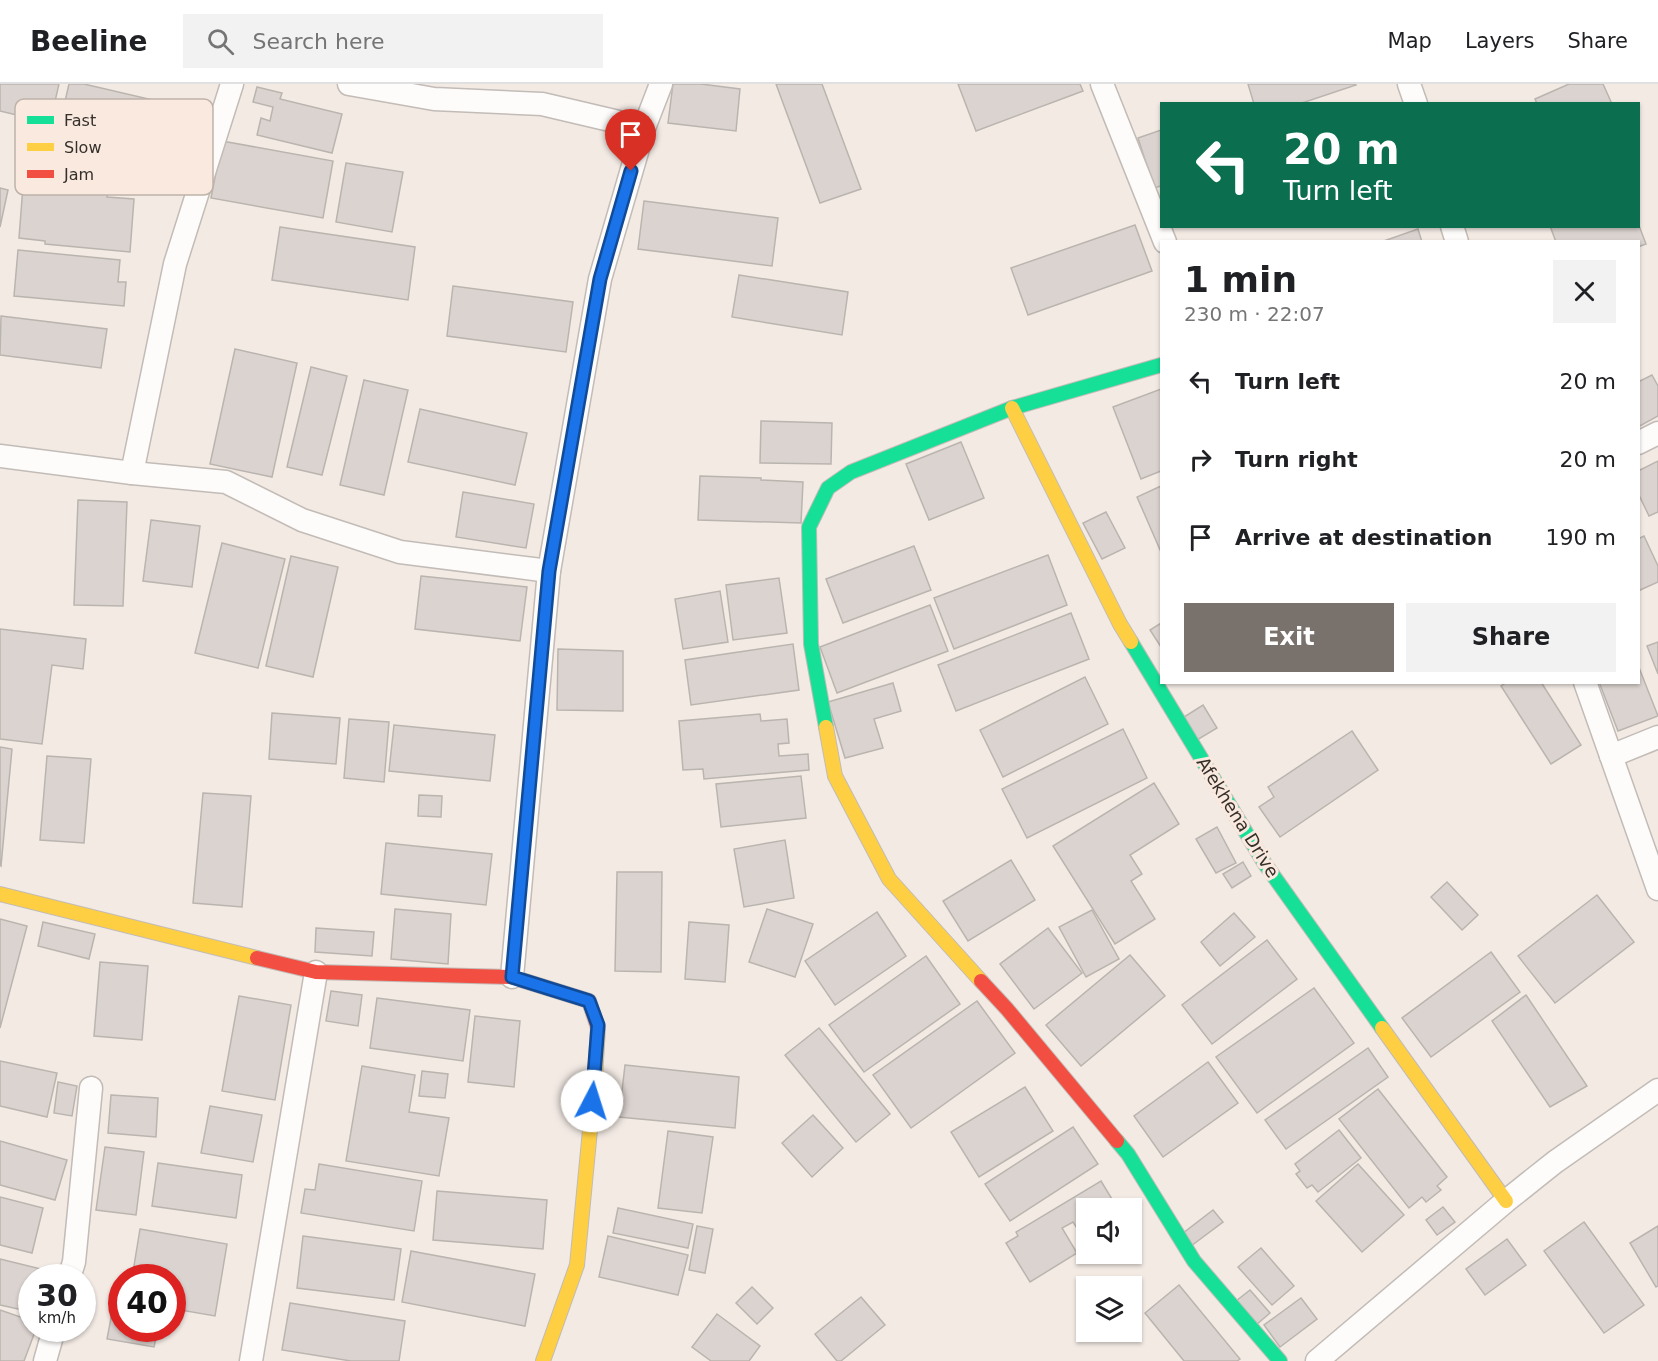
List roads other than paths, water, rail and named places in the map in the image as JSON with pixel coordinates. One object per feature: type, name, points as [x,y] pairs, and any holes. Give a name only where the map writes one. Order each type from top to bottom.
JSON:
[{"type":"street","points":[[213,144],[232,84]]},
{"type":"street","points":[[349,84],[434,99],[542,105],[644,128]]},
{"type":"street","points":[[512,977],[549,571],[600,279],[644,128],[661,84]]},
{"type":"street","points":[[1101,84],[1160,227]]},
{"type":"street","points":[[1410,84],[1415,102]]},
{"type":"street","points":[[132,473],[175,264],[197,195]]},
{"type":"street","points":[[1160,365],[1012,408],[851,472],[828,488],[809,527],[811,644],[835,776],[889,879],[1007,1009],[1128,1154],[1194,1261],[1280,1361]]},
{"type":"street","name":"Afekhena Drive","points":[[1012,408],[1120,624],[1265,864],[1506,1201]]},
{"type":"street","points":[[1640,442],[1658,433]]},
{"type":"street","points":[[0,456],[132,473],[226,482],[302,520],[400,552],[549,571]]},
{"type":"street","points":[[1586,684],[1658,889]]},
{"type":"street","points":[[1611,756],[1658,737]]},
{"type":"street","points":[[0,894],[316,972],[512,977],[589,1001],[598,1025],[577,1265],[543,1361]]},
{"type":"street","points":[[251,1361],[316,972]]},
{"type":"street","points":[[73,1264],[91,1088]]},
{"type":"street","points":[[1317,1361],[1506,1201],[1556,1162],[1658,1090]]},
{"type":"street","points":[[45,1361],[50,1342]]}]
